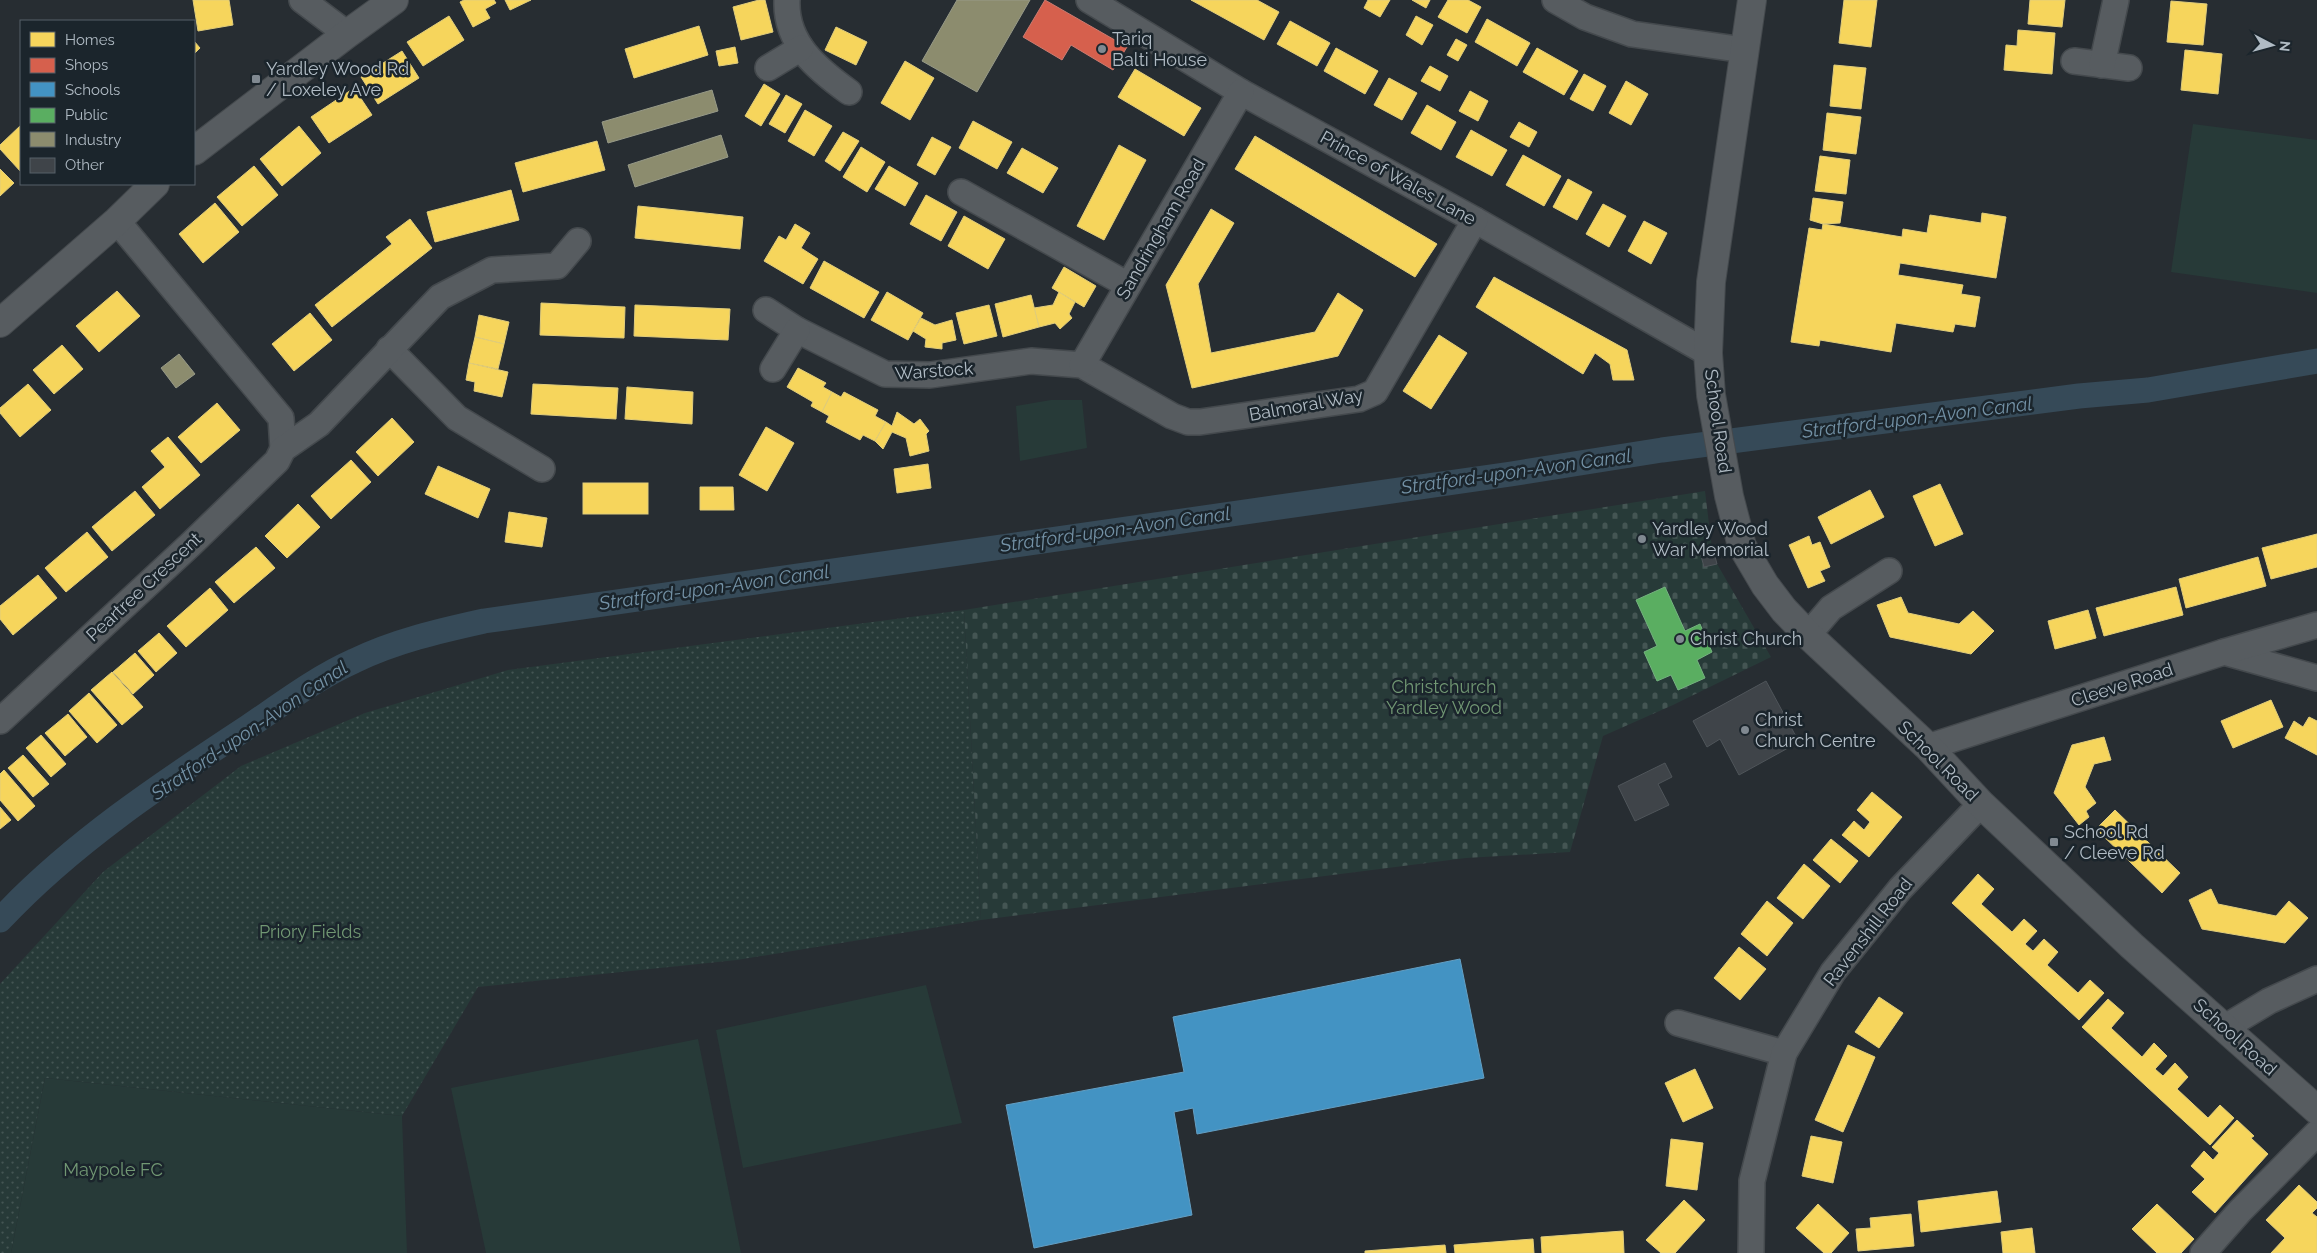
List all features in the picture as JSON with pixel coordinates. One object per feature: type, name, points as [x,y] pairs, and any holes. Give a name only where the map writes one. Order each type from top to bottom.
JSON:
[{"type":"street","points":[[302,0],[346,34]]},
{"type":"street","points":[[195,150],[346,34],[394,0]]},
{"type":"street","points":[[787,0],[786,15],[801,48],[818,69],[849,92]]},
{"type":"street","name":"Prince of Wales Lane","points":[[1089,0],[1241,92],[1475,220],[1708,353]]},
{"type":"street","points":[[1555,0],[1585,17],[1632,34],[1744,50]]},
{"type":"street","name":"School Road","points":[[1752,0],[1711,282],[1708,353],[1711,395],[1729,496],[1742,546],[1765,585],[1784,610],[1808,635],[1928,747],[1981,804],[2224,1028],[2317,1110]]},
{"type":"street","points":[[2102,65],[2116,0]]},
{"type":"street","points":[[768,68],[801,48]]},
{"type":"street","points":[[2074,61],[2129,68]]},
{"type":"street","name":"Sandringham Road","points":[[1082,365],[1241,92]]},
{"type":"street","points":[[0,323],[117,221],[153,185]]},
{"type":"street","points":[[961,192],[1128,285]]},
{"type":"street","name":"Balmoral Way","points":[[1082,365],[1172,416],[1188,422],[1200,422],[1358,399],[1375,392],[1475,220]]},
{"type":"street","points":[[117,221],[281,418],[283,449]]},
{"type":"street","name":"Peartree Crescent","points":[[0,721],[190,545],[277,461],[283,449],[319,424],[440,297],[492,270],[556,266],[578,241]]},
{"type":"street","name":"Warstock","points":[[766,310],[797,330],[885,374],[930,375],[1031,362],[1082,365]]},
{"type":"street","points":[[773,369],[797,330]]},
{"type":"street","points":[[389,349],[458,418],[542,469]]},
{"type":"street","points":[[1808,635],[1830,608],[1889,571]]},
{"type":"street","name":"Cleeve Road","points":[[1928,747],[2224,652],[2317,625]]},
{"type":"street","points":[[2224,652],[2317,678]]},
{"type":"street","name":"Ravenshill Road","points":[[1751,1253],[1752,1181],[1784,1053],[1833,972],[1900,889],[1981,804]]},
{"type":"street","points":[[2224,1028],[2269,1001],[2317,979]]},
{"type":"street","points":[[1678,1024],[1784,1053]]},
{"type":"street","points":[[2203,1253],[2240,1211],[2317,1133]]},
{"type":"green space","points":[[2193,124],[2317,140],[2317,293],[2171,272]]},
{"type":"green space","points":[[1051,400],[1082,400],[1087,448],[1020,461],[1016,406]]},
{"type":"green space","name":"Christchurch Yardley Wood","points":[[1705,491],[1713,557],[1771,657],[1673,705],[1603,736],[1570,852],[1466,858],[981,920],[964,610]]},
{"type":"green space","name":"Priory Fields","points":[[964,610],[981,920],[737,960],[478,987],[402,1116],[45,1078],[11,1253],[0,1253],[0,984],[103,872],[241,766],[365,713],[508,670]]},
{"type":"green space","points":[[926,985],[962,1123],[743,1168],[716,1030]]},
{"type":"green space","points":[[698,1039],[741,1253],[486,1253],[451,1088]]},
{"type":"green space","name":"Maypole FC","points":[[45,1078],[402,1116],[407,1253],[11,1253]]},
{"type":"building: Homes","points":[[193,0],[229,0],[233,25],[198,31]]},
{"type":"building: Homes","points":[[464,0],[494,0],[496,3],[485,9],[490,18],[473,27],[460,2]]},
{"type":"building: Homes","points":[[505,0],[531,0],[510,10]]},
{"type":"building: Homes","points":[[765,0],[773,32],[741,40],[733,7]]},
{"type":"building: Homes","points":[[1191,0],[1257,0],[1279,12],[1264,40]]},
{"type":"building: Homes","points":[[1368,0],[1390,0],[1380,17],[1364,8]]},
{"type":"building: Homes","points":[[1412,0],[1430,0],[1426,8]]},
{"type":"building: Homes","points":[[1448,0],[1468,0],[1481,7],[1467,33],[1438,17]]},
{"type":"building: Homes","points":[[1844,0],[1877,0],[1871,47],[1839,43]]},
{"type":"building: Homes","points":[[2030,0],[2065,0],[2062,27],[2028,24]]},
{"type":"building: Homes","points":[[2171,1],[2207,4],[2203,45],[2167,42]]},
{"type":"building: Homes","points":[[449,16],[464,40],[423,66],[407,42]]},
{"type":"building: Homes","points":[[1416,16],[1433,25],[1422,45],[1406,35]]},
{"type":"building: Homes","points":[[1487,19],[1530,43],[1517,66],[1475,42]]},
{"type":"building: Homes","points":[[1290,21],[1330,43],[1317,66],[1277,44]]},
{"type":"building: Homes","points":[[699,26],[708,55],[634,78],[625,49]]},
{"type":"building: Homes","points":[[836,27],[867,42],[856,65],[825,50]]},
{"type":"building: Homes","points":[[2018,30],[2055,33],[2052,74],[2004,70],[2006,45],[2017,46]]},
{"type":"building: Homes","points":[[1456,39],[1467,45],[1458,61],[1447,55]]},
{"type":"building: Homes","points":[[195,42],[200,48],[195,53]]},
{"type":"building: Homes","points":[[735,47],[738,63],[719,66],[716,51]]},
{"type":"building: Homes","points":[[1336,48],[1378,71],[1365,94],[1324,71]]},
{"type":"building: Homes","points":[[1537,48],[1578,71],[1564,95],[1523,72]]},
{"type":"building: Homes","points":[[2185,50],[2222,54],[2218,94],[2181,90]]},
{"type":"building: Homes","points":[[402,51],[419,78],[378,104],[361,77]]},
{"type":"building: Homes","points":[[905,61],[934,78],[910,120],[881,103]]},
{"type":"building: Homes","points":[[1834,65],[1866,68],[1861,109],[1830,106]]},
{"type":"building: Homes","points":[[1430,66],[1448,76],[1440,91],[1421,81]]},
{"type":"building: Homes","points":[[1135,69],[1201,108],[1184,136],[1118,97]]},
{"type":"building: Homes","points":[[1584,74],[1606,86],[1593,111],[1570,99]]},
{"type":"building: Homes","points":[[1389,78],[1417,93],[1402,120],[1374,105]]},
{"type":"building: Homes","points":[[1626,81],[1648,94],[1631,125],[1609,113]]},
{"type":"building: Homes","points":[[764,84],[780,94],[761,126],[745,116]]},
{"type":"building: Homes","points":[[354,88],[372,115],[329,143],[311,117]]},
{"type":"building: Homes","points":[[1470,91],[1488,101],[1478,121],[1459,111]]},
{"type":"building: Homes","points":[[786,95],[802,104],[785,133],[769,124]]},
{"type":"building: Homes","points":[[1427,105],[1456,122],[1441,150],[1411,133]]},
{"type":"building: Homes","points":[[805,110],[832,126],[814,156],[788,141]]},
{"type":"building: Homes","points":[[1827,113],[1861,117],[1856,154],[1823,150]]},
{"type":"building: Homes","points":[[973,121],[1012,142],[997,169],[959,148]]},
{"type":"building: Homes","points":[[1519,122],[1537,132],[1529,147],[1510,137]]},
{"type":"building: Homes","points":[[20,126],[20,171],[0,149],[0,145]]},
{"type":"building: Homes","points":[[299,126],[321,153],[282,186],[260,159]]},
{"type":"building: Homes","points":[[1471,130],[1507,150],[1492,176],[1456,157]]},
{"type":"building: Homes","points":[[843,132],[859,141],[840,171],[825,161]]},
{"type":"building: Homes","points":[[1255,136],[1437,244],[1415,277],[1235,169]]},
{"type":"building: Homes","points":[[932,137],[951,147],[935,175],[917,165]]},
{"type":"building: Homes","points":[[597,141],[605,170],[523,192],[515,163]]},
{"type":"building: Homes","points":[[1119,145],[1146,160],[1104,240],[1077,226]]},
{"type":"building: Homes","points":[[861,147],[885,162],[867,192],[843,177]]},
{"type":"building: Homes","points":[[1022,148],[1058,168],[1043,193],[1007,173]]},
{"type":"building: Homes","points":[[1523,155],[1561,176],[1544,206],[1506,185]]},
{"type":"building: Homes","points":[[1820,156],[1850,160],[1846,194],[1815,191]]},
{"type":"building: Homes","points":[[254,166],[278,195],[242,226],[217,197]]},
{"type":"building: Homes","points":[[889,166],[918,183],[905,206],[875,189]]},
{"type":"building: Homes","points":[[0,169],[14,183],[0,196]]},
{"type":"building: Homes","points":[[1568,179],[1592,192],[1577,220],[1553,207]]},
{"type":"building: Homes","points":[[511,190],[519,220],[435,242],[427,212]]},
{"type":"building: Homes","points":[[926,195],[957,212],[941,241],[910,224]]},
{"type":"building: Homes","points":[[1813,198],[1843,202],[1840,223],[1823,224],[1810,220]]},
{"type":"building: Homes","points":[[215,203],[239,232],[203,263],[179,234]]},
{"type":"building: Homes","points":[[1603,204],[1626,216],[1609,247],[1586,234]]},
{"type":"building: Homes","points":[[638,206],[743,217],[740,249],[635,238]]},
{"type":"building: Homes","points":[[1211,209],[1234,223],[1198,284],[1211,353],[1315,332],[1338,293],[1363,310],[1338,356],[1192,388],[1166,285]]},
{"type":"building: Homes","points":[[1982,213],[2006,217],[1996,278],[1900,263],[1898,275],[1963,285],[1961,294],[1980,297],[1975,327],[1955,324],[1953,332],[1896,323],[1891,352],[1820,340],[1819,346],[1791,342],[1809,228],[1822,230],[1823,224],[1902,237],[1903,229],[1927,233],[1930,215],[1981,223]]},
{"type":"building: Homes","points":[[964,216],[1005,239],[988,269],[948,246]]},
{"type":"building: Homes","points":[[410,219],[432,248],[332,327],[315,305],[392,244],[386,237]]},
{"type":"building: Homes","points":[[1644,221],[1667,233],[1651,264],[1628,251]]},
{"type":"building: Homes","points":[[795,224],[810,233],[801,248],[818,259],[803,284],[764,261],[779,236],[786,240]]},
{"type":"building: Homes","points":[[824,261],[879,292],[864,318],[810,288]]},
{"type":"building: Homes","points":[[1064,267],[1096,286],[1084,307],[1052,288]]},
{"type":"building: Homes","points":[[1494,277],[1627,350],[1634,380],[1613,380],[1610,364],[1595,353],[1583,374],[1476,307]]},
{"type":"building: Homes","points":[[117,291],[140,316],[99,352],[76,326]]},
{"type":"building: Homes","points":[[887,292],[923,313],[908,340],[871,320]]},
{"type":"building: Homes","points":[[1059,292],[1075,302],[1069,314],[1072,318],[1060,329],[1055,323],[1039,327],[1034,308],[1053,305]]},
{"type":"building: Homes","points":[[1031,295],[1039,327],[1003,337],[995,304]]},
{"type":"building: Homes","points":[[541,303],[625,307],[624,338],[540,335]]},
{"type":"building: Homes","points":[[635,305],[730,309],[728,340],[634,336]]},
{"type":"building: Homes","points":[[989,305],[997,336],[964,344],[956,313]]},
{"type":"building: Homes","points":[[310,313],[332,340],[294,371],[272,344]]},
{"type":"building: Homes","points":[[479,315],[509,322],[504,344],[475,337]]},
{"type":"building: Homes","points":[[921,318],[935,325],[952,320],[956,340],[942,343],[942,349],[925,347],[926,339],[913,331]]},
{"type":"building: Homes","points":[[1439,335],[1467,353],[1431,409],[1403,391]]},
{"type":"building: Homes","points":[[475,337],[504,344],[498,369],[469,363]]},
{"type":"building: Homes","points":[[62,345],[83,369],[54,394],[33,370]]},
{"type":"building: Homes","points":[[469,363],[508,372],[502,397],[474,391],[475,382],[466,380]]},
{"type":"building: Homes","points":[[798,368],[826,383],[823,387],[832,392],[822,412],[811,406],[813,402],[787,387]]},
{"type":"building: Homes","points":[[28,384],[51,410],[20,437],[0,413],[0,408]]},
{"type":"building: Homes","points":[[533,384],[618,388],[616,419],[531,414]]},
{"type":"building: Homes","points":[[627,387],[693,392],[692,424],[625,419]]},
{"type":"building: Homes","points":[[832,392],[841,397],[844,392],[878,410],[875,416],[886,422],[875,441],[863,435],[860,440],[826,422],[829,416],[822,412]]},
{"type":"building: Homes","points":[[217,403],[240,430],[201,463],[178,437]]},
{"type":"building: Homes","points":[[897,412],[914,424],[920,419],[929,431],[926,434],[929,451],[910,456],[906,438],[892,432],[883,449],[875,441],[886,422],[892,426]]},
{"type":"building: Homes","points":[[392,418],[414,442],[378,476],[356,452]]},
{"type":"building: Homes","points":[[766,427],[794,443],[767,491],[739,475]]},
{"type":"building: Homes","points":[[168,437],[200,475],[160,509],[142,487],[165,467],[151,451]]},
{"type":"building: Homes","points":[[351,460],[371,482],[331,519],[311,496]]},
{"type":"building: Homes","points":[[928,464],[931,488],[897,493],[894,469]]},
{"type":"building: Homes","points":[[438,466],[490,489],[478,518],[425,494]]},
{"type":"building: Homes","points":[[583,483],[648,483],[648,514],[583,514]]},
{"type":"building: Homes","points":[[1940,484],[1963,534],[1935,546],[1913,496]]},
{"type":"building: Homes","points":[[700,487],[733,487],[734,510],[700,510]]},
{"type":"building: Homes","points":[[1870,490],[1884,517],[1831,544],[1818,517]]},
{"type":"building: Homes","points":[[135,491],[155,515],[112,551],[92,527]]},
{"type":"building: Homes","points":[[298,504],[320,527],[287,558],[265,536]]},
{"type":"building: Homes","points":[[509,512],[547,518],[542,547],[505,542]]},
{"type":"building: Homes","points":[[87,532],[108,557],[66,592],[45,568]]},
{"type":"building: Homes","points":[[2317,534],[2317,567],[2271,579],[2262,548]]},
{"type":"building: Homes","points":[[1809,536],[1812,545],[1820,542],[1830,567],[1820,571],[1825,581],[1808,588],[1789,545]]},
{"type":"building: Homes","points":[[256,547],[275,568],[234,603],[215,582]]},
{"type":"building: Homes","points":[[2258,557],[2266,586],[2186,608],[2179,579]]},
{"type":"building: Homes","points":[[38,575],[57,598],[13,635],[0,619],[0,606]]},
{"type":"building: Homes","points":[[2176,587],[2183,615],[2104,636],[2096,608]]},
{"type":"building: Homes","points":[[210,588],[228,610],[186,647],[167,626]]},
{"type":"building: Homes","points":[[1901,597],[1908,613],[1959,624],[1973,611],[1994,631],[1971,654],[1890,637],[1877,605]]},
{"type":"building: Homes","points":[[2088,610],[2096,638],[2055,649],[2048,621]]},
{"type":"building: Homes","points":[[159,633],[177,653],[156,672],[138,651]]},
{"type":"building: Homes","points":[[135,653],[154,675],[133,694],[113,672]]},
{"type":"building: Homes","points":[[112,672],[143,707],[122,725],[91,690]]},
{"type":"building: Homes","points":[[89,693],[117,725],[97,743],[69,711]]},
{"type":"building: Homes","points":[[2271,700],[2283,727],[2233,748],[2221,721]]},
{"type":"building: Homes","points":[[68,714],[87,737],[65,756],[45,733]]},
{"type":"building: Homes","points":[[2309,717],[2317,721],[2317,755],[2285,738],[2294,721],[2303,727]]},
{"type":"building: Homes","points":[[41,735],[66,764],[51,777],[26,748]]},
{"type":"building: Homes","points":[[2104,737],[2111,760],[2094,764],[2085,787],[2096,803],[2086,811],[2089,817],[2079,825],[2054,793],[2072,745]]},
{"type":"building: Homes","points":[[23,755],[49,784],[33,797],[8,768]]},
{"type":"building: Homes","points":[[4,770],[35,806],[18,821],[0,800],[0,774]]},
{"type":"building: Homes","points":[[1872,792],[1902,817],[1869,857],[1842,835],[1854,821],[1864,830],[1870,822],[1857,810]]},
{"type":"building: Homes","points":[[0,807],[11,820],[0,829]]},
{"type":"building: Homes","points":[[2115,810],[2180,873],[2162,893],[2096,829]]},
{"type":"building: Homes","points":[[1831,839],[1858,861],[1840,883],[1813,860]]},
{"type":"building: Homes","points":[[1804,864],[1830,886],[1803,919],[1777,898]]},
{"type":"building: Homes","points":[[1978,874],[1994,889],[1981,904],[2012,932],[2024,919],[2037,931],[2025,944],[2033,951],[2044,939],[2058,952],[2047,965],[2078,993],[2090,980],[2104,993],[2079,1020],[1952,903]]},
{"type":"building: Homes","points":[[2211,889],[2218,904],[2276,916],[2289,901],[2308,918],[2285,943],[2202,929],[2189,900]]},
{"type":"building: Homes","points":[[1767,901],[1793,923],[1767,956],[1741,934]]},
{"type":"building: Homes","points":[[1739,947],[1766,969],[1740,1000],[1714,978]]},
{"type":"building: Homes","points":[[1879,997],[1903,1013],[1879,1048],[1855,1032]]},
{"type":"building: Homes","points":[[2108,999],[2124,1013],[2111,1028],[2142,1057],[2154,1043],[2167,1056],[2155,1069],[2163,1076],[2175,1063],[2188,1077],[2177,1089],[2208,1118],[2220,1105],[2234,1118],[2210,1145],[2082,1027]]},
{"type":"building: Homes","points":[[1848,1045],[1875,1057],[1843,1132],[1815,1120]]},
{"type":"building: Homes","points":[[1695,1069],[1713,1108],[1683,1122],[1665,1083]]},
{"type":"building: Homes","points":[[2237,1120],[2254,1136],[2251,1138],[2268,1154],[2215,1213],[2192,1192],[2205,1179],[2191,1166],[2204,1151],[2213,1160],[2219,1153],[2212,1147]]},
{"type":"building: Homes","points":[[1811,1136],[1842,1142],[1833,1183],[1802,1176]]},
{"type":"building: Homes","points":[[1671,1139],[1703,1143],[1697,1190],[1666,1186]]},
{"type":"building: Homes","points":[[2299,1185],[2317,1202],[2317,1208],[2312,1213],[2317,1217],[2317,1253],[2271,1253],[2285,1238],[2266,1220]]},
{"type":"building: Homes","points":[[1997,1191],[2001,1222],[1921,1232],[1918,1201]]},
{"type":"building: Homes","points":[[1684,1200],[1705,1220],[1675,1253],[1661,1253],[1646,1240]]},
{"type":"building: Homes","points":[[1818,1204],[1849,1233],[1831,1253],[1824,1253],[1796,1228]]},
{"type":"building: Homes","points":[[2157,1204],[2194,1239],[2181,1253],[2157,1253],[2132,1229]]},
{"type":"building: Homes","points":[[1911,1214],[1914,1246],[1858,1251],[1856,1229],[1871,1228],[1870,1218]]},
{"type":"building: Homes","points":[[2032,1228],[2035,1253],[2003,1253],[2001,1232]]},
{"type":"building: Homes","points":[[1623,1231],[1624,1253],[1542,1253],[1541,1237]]},
{"type":"building: Homes","points":[[1533,1239],[1534,1253],[1455,1253],[1454,1245]]},
{"type":"building: Homes","points":[[1445,1245],[1446,1253],[1365,1253],[1365,1251]]},
{"type":"building: Shops","points":[[1045,0],[1127,47],[1113,70],[1071,45],[1062,60],[1023,37]]},
{"type":"building: Schools","points":[[1460,959],[1484,1078],[1197,1134],[1193,1108],[1174,1112],[1192,1215],[1034,1248],[1006,1105],[1184,1072],[1173,1017]]},
{"type":"building: Public","name":"Christ Church","points":[[1665,587],[1685,631],[1700,624],[1712,652],[1697,660],[1705,678],[1678,690],[1671,675],[1657,681],[1644,652],[1657,646],[1636,600]]},
{"type":"building: Industry","points":[[957,0],[1030,0],[977,92],[922,61]]},
{"type":"building: Industry","points":[[712,90],[718,111],[608,143],[602,122]]},
{"type":"building: Industry","points":[[721,135],[728,157],[635,187],[628,165]]},
{"type":"building: Industry","points":[[179,354],[195,374],[176,388],[161,368]]},
{"type":"building: Other","points":[[1713,549],[1717,564],[1704,567],[1700,552]]},
{"type":"building: Other","name":"Christ Church Centre","points":[[1766,681],[1799,742],[1739,775],[1720,739],[1707,747],[1693,721]]},
{"type":"building: Other","points":[[1665,763],[1672,777],[1658,784],[1669,805],[1635,821],[1618,786]]},
{"type":"waterway","name":"Stratford-upon-Avon Canal","points":[[0,920],[56,866],[118,816],[326,675],[370,654],[401,642],[450,629],[484,621],[1511,474],[1662,450],[2079,396],[2148,390],[2317,361]]},
{"type":"place","name":"Tariq Balti House","points":[[1102,49]]},
{"type":"place","name":"Yardley Wood Rd / Loxeley Ave","points":[[256,79]]},
{"type":"place","name":"Yardley Wood War Memorial","points":[[1642,539]]},
{"type":"place","name":"Christ Church","points":[[1680,639]]},
{"type":"place","name":"Christ Church Centre","points":[[1745,730]]},
{"type":"place","name":"School Rd / Cleeve Rd","points":[[2054,842]]}]
